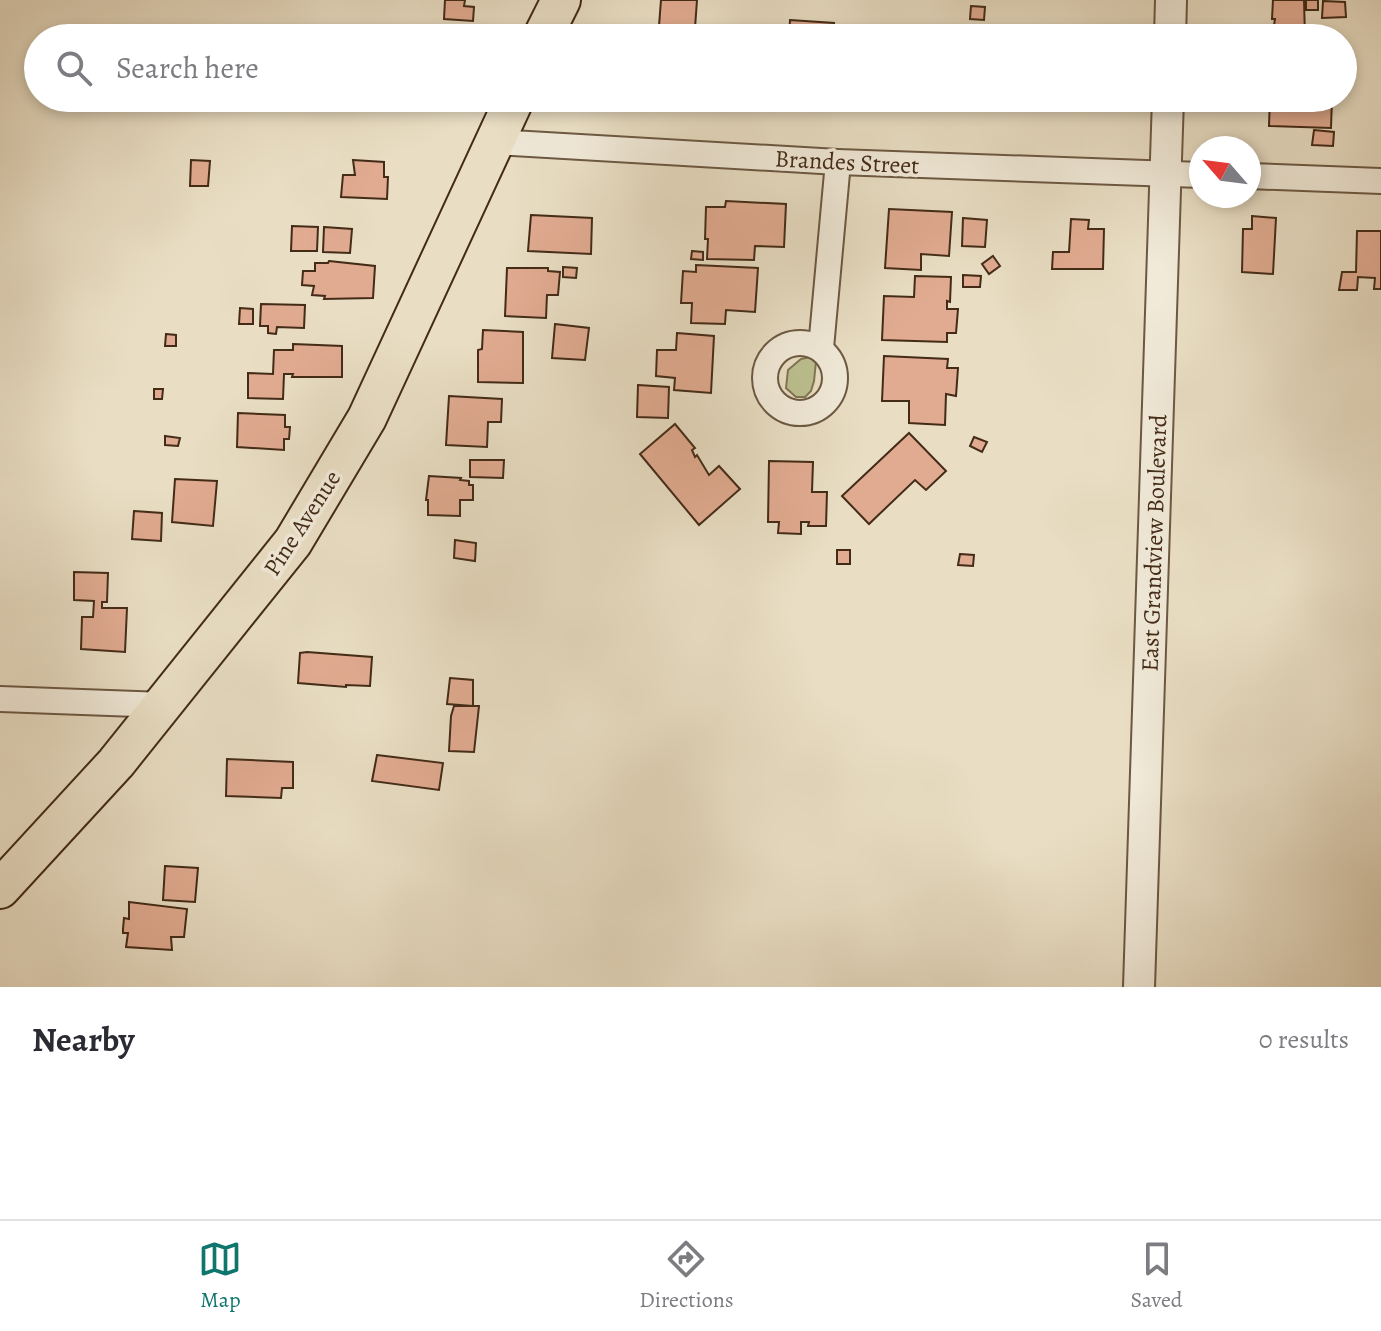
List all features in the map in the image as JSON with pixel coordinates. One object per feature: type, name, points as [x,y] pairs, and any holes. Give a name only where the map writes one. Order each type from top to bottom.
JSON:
[{"type":"main road","points":[[549,24],[561,0]]},
{"type":"main road","name":"Pine Avenue","points":[[0,889],[116,763],[293,542],[367,418],[508,112]]},
{"type":"street","points":[[1170,24],[1171,0]]},
{"type":"street","name":"East Grandview Boulevard","points":[[1139,987],[1168,112]]},
{"type":"street","name":"Brandes Street","points":[[494,142],[838,162],[1189,175]]},
{"type":"street","points":[[821,348],[838,162]]},
{"type":"street","points":[[1261,176],[1381,181]]},
{"type":"street","points":[[0,699],[164,705]]},
{"type":"green space","points":[[811,357],[816,361],[811,391],[805,397],[796,397],[786,388],[788,370],[801,359]]},
{"type":"building","points":[[445,0],[465,0],[464,6],[474,7],[473,21],[444,19]]},
{"type":"building","points":[[661,0],[697,0],[695,24],[659,24]]},
{"type":"building","points":[[1273,0],[1304,0],[1305,24],[1274,24],[1275,19],[1272,19]]},
{"type":"building","points":[[1306,0],[1318,0],[1318,10],[1306,10]]},
{"type":"building","points":[[1323,1],[1345,2],[1346,17],[1322,18]]},
{"type":"building","points":[[971,6],[985,7],[984,20],[970,19]]},
{"type":"building","points":[[790,20],[834,23],[834,24],[790,24]]},
{"type":"building","points":[[1270,112],[1332,112],[1331,128],[1269,126]]},
{"type":"building","points":[[1314,130],[1334,132],[1333,146],[1312,145]]},
{"type":"building","points":[[191,160],[210,161],[208,186],[190,186]]},
{"type":"building","points":[[353,160],[384,162],[384,177],[388,177],[387,199],[341,197],[343,175],[355,175]]},
{"type":"building","points":[[726,201],[786,204],[784,247],[755,246],[754,260],[707,259],[706,207],[725,207]]},
{"type":"building","points":[[889,209],[952,212],[949,256],[921,254],[921,270],[885,268]]},
{"type":"building","points":[[531,215],[592,218],[591,254],[528,251]]},
{"type":"building","points":[[1252,216],[1276,218],[1273,274],[1242,272],[1243,229],[1252,229]]},
{"type":"building","points":[[963,218],[987,220],[985,247],[962,246]]},
{"type":"building","points":[[1071,219],[1089,220],[1088,229],[1104,229],[1103,269],[1052,269],[1053,252],[1069,252]]},
{"type":"building","points":[[292,226],[318,227],[317,251],[291,251]]},
{"type":"building","points":[[324,227],[352,229],[350,253],[323,252]]},
{"type":"building","points":[[1357,231],[1381,231],[1381,289],[1374,289],[1375,278],[1358,277],[1357,290],[1339,290],[1342,272],[1356,272]]},
{"type":"building","points":[[692,251],[703,252],[703,260],[691,259]]},
{"type":"building","points":[[993,256],[1000,266],[989,274],[982,264]]},
{"type":"building","points":[[329,261],[375,266],[373,298],[324,299],[325,296],[312,295],[314,286],[302,285],[303,271],[315,271],[315,263]]},
{"type":"building","points":[[696,265],[758,268],[755,312],[726,310],[725,324],[691,323],[692,303],[681,303],[683,271],[696,272]]},
{"type":"building","points":[[563,267],[577,268],[576,278],[563,277]]},
{"type":"building","points":[[507,268],[548,268],[548,271],[560,272],[558,295],[547,295],[546,318],[505,316]]},
{"type":"building","points":[[963,275],[981,276],[980,287],[963,287]]},
{"type":"building","points":[[915,276],[951,277],[947,309],[958,309],[956,333],[947,333],[947,342],[882,340],[884,296],[914,297]]},
{"type":"building","points":[[261,304],[305,305],[304,328],[277,327],[276,334],[268,333],[268,326],[260,326]]},
{"type":"building","points":[[240,308],[253,309],[253,324],[239,324]]},
{"type":"building","points":[[555,324],[589,328],[585,360],[552,358]]},
{"type":"building","points":[[483,330],[523,332],[523,383],[478,382],[478,350],[482,349]]},
{"type":"building","points":[[677,333],[714,336],[711,393],[674,390],[675,378],[656,376],[657,350],[676,350]]},
{"type":"building","points":[[166,334],[176,335],[176,346],[165,346]]},
{"type":"building","points":[[293,344],[342,346],[342,377],[292,377],[293,374],[284,374],[283,399],[248,398],[248,373],[273,374],[274,350],[293,350]]},
{"type":"building","points":[[884,356],[948,359],[947,368],[958,368],[956,396],[946,394],[945,425],[909,423],[909,401],[882,401]]},
{"type":"building","points":[[638,385],[669,387],[668,418],[637,417]]},
{"type":"building","points":[[154,389],[163,389],[162,399],[154,399]]},
{"type":"building","points":[[449,396],[502,399],[501,422],[488,422],[487,447],[446,445]]},
{"type":"building","points":[[238,413],[285,415],[285,427],[290,427],[289,439],[284,439],[284,450],[237,447]]},
{"type":"building","points":[[675,424],[695,448],[692,450],[695,457],[697,455],[709,475],[719,466],[740,489],[699,525],[640,454]]},
{"type":"building","points":[[909,433],[946,471],[926,490],[915,480],[869,524],[842,496]]},
{"type":"building","points":[[165,436],[180,438],[178,446],[165,445]]},
{"type":"building","points":[[974,437],[987,442],[982,452],[970,446]]},
{"type":"building","points":[[470,460],[504,460],[503,478],[470,477]]},
{"type":"building","points":[[769,461],[813,462],[812,492],[827,492],[826,526],[808,526],[809,522],[801,522],[801,534],[778,533],[779,522],[768,522]]},
{"type":"building","points":[[429,476],[461,478],[473,485],[473,500],[460,500],[460,516],[428,515]]},
{"type":"building","points":[[175,479],[217,481],[213,526],[172,522]]},
{"type":"building","points":[[134,511],[162,513],[161,541],[132,539]]},
{"type":"building","points":[[455,540],[476,543],[475,561],[454,558]]},
{"type":"building","points":[[837,550],[850,550],[850,564],[837,564]]},
{"type":"building","points":[[960,554],[974,555],[973,566],[958,565]]},
{"type":"building","points":[[74,572],[108,573],[107,602],[102,602],[102,608],[127,608],[125,652],[81,649],[82,617],[93,617],[94,601],[74,600]]},
{"type":"building","points":[[300,653],[372,657],[370,686],[298,683]]},
{"type":"building","points":[[450,678],[473,680],[473,706],[447,704]]},
{"type":"building","points":[[454,706],[479,706],[474,752],[449,751]]},
{"type":"building","points":[[377,755],[443,763],[439,790],[372,781]]},
{"type":"building","points":[[227,759],[293,762],[293,788],[282,788],[281,798],[226,796]]},
{"type":"building","points":[[165,866],[198,868],[195,902],[163,900]]},
{"type":"building","points":[[129,902],[187,909],[184,937],[171,937],[172,950],[126,947],[128,933],[123,933],[123,929],[124,918],[129,919]]}]
